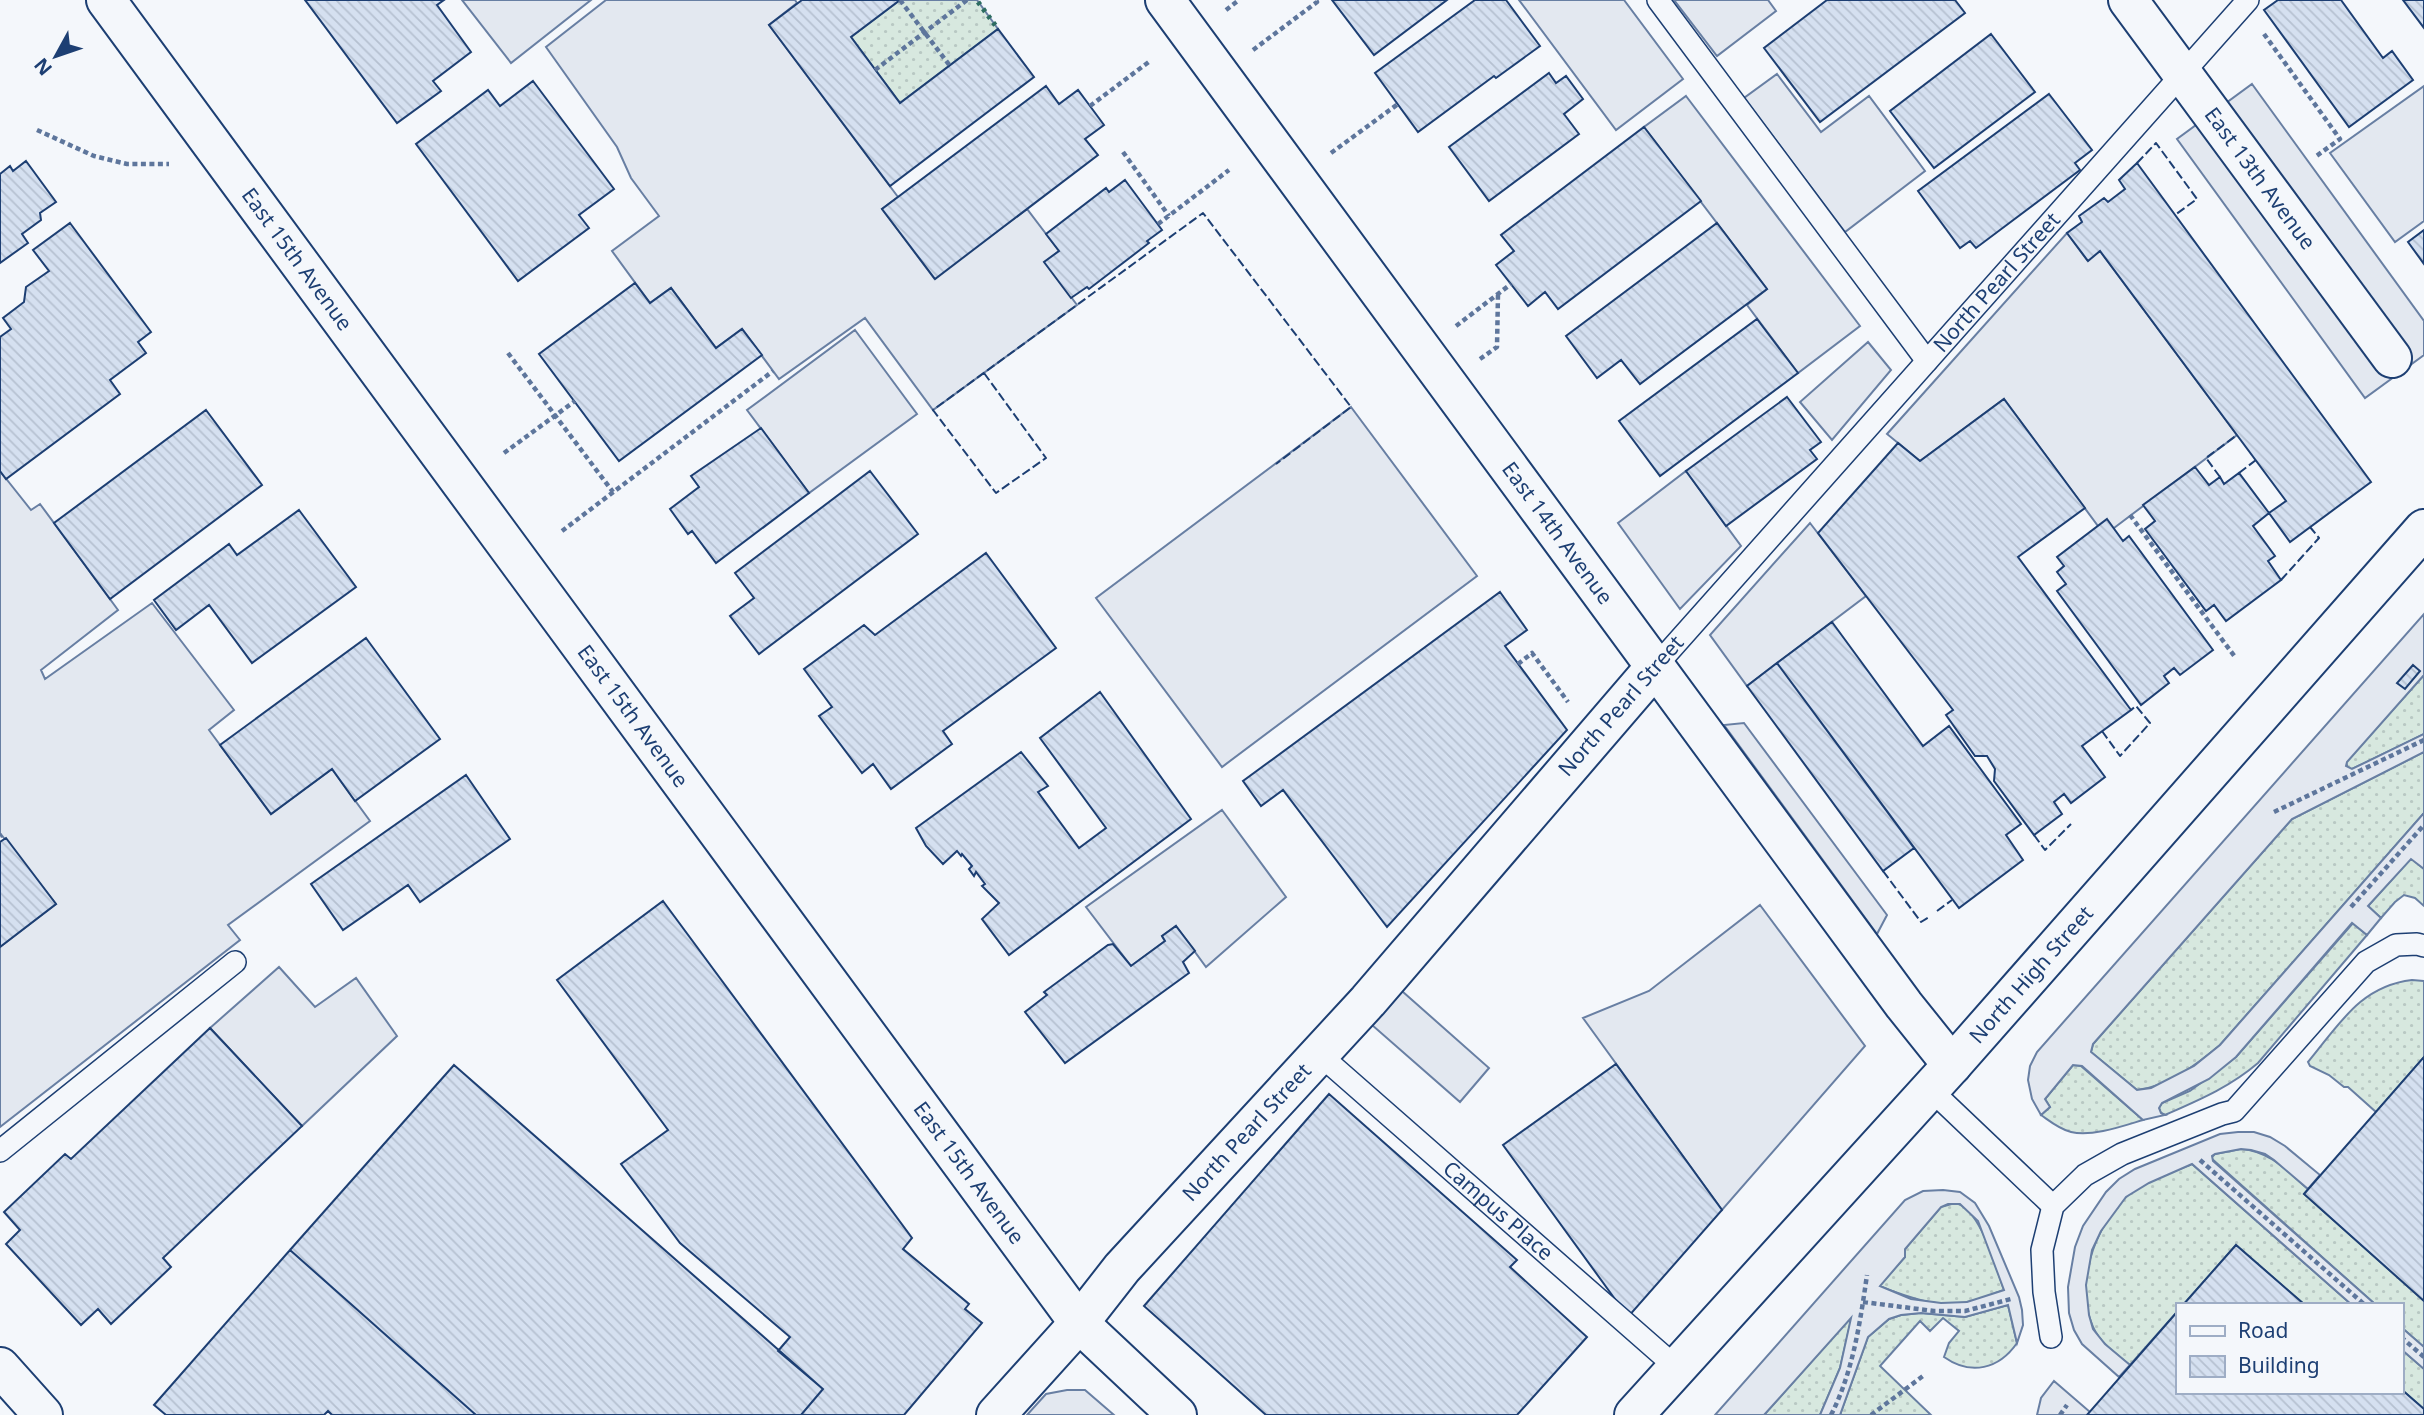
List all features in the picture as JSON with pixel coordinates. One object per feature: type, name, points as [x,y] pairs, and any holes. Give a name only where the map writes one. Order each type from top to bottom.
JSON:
[{"type":"street","name":"East 15th Avenue","points":[[106,0],[1079,1323],[1177,1415]]},
{"type":"street","name":"East 14th Avenue","points":[[1165,0],[1904,1005],[1941,1077]]},
{"type":"street","name":"East 13th Avenue","points":[[2128,0],[2392,358]]},
{"type":"street","name":"North High Street","points":[[1634,1415],[1941,1077],[2424,529]]},
{"type":"street","name":"North Pearl Street","points":[[996,1415],[1079,1323],[1122,1268],[1319,1055],[1656,666]]},
{"type":"street","points":[[0,1367],[43,1415]]},
{"type":"lane","points":[[1658,0],[1927,361]]},
{"type":"lane","name":"North Pearl Street","points":[[1656,666],[2248,0]]},
{"type":"lane","points":[[2051,1336],[2044,1292],[2042,1250],[2053,1206],[2085,1175],[2122,1154],[2238,1107],[2366,962],[2396,945],[2424,946]]},
{"type":"lane","points":[[0,1151],[235,962]]},
{"type":"lane","name":"Campus Place","points":[[1319,1055],[1676,1368]]},
{"type":"lane","points":[[1941,1077],[2053,1206]]},
{"type":"path","points":[[900,0],[950,66]]},
{"type":"path","points":[[875,70],[967,0]]},
{"type":"path","points":[[1223,12],[1239,0]]},
{"type":"path","points":[[1252,50],[1317,2],[1316,0]]},
{"type":"path","points":[[2259,28],[2340,139],[2315,157]]},
{"type":"path","points":[[1090,106],[1150,61]]},
{"type":"path","points":[[1328,154],[1398,104]]},
{"type":"path","points":[[37,130],[94,156],[127,164],[169,164]]},
{"type":"path","points":[[1123,152],[1169,216]]},
{"type":"path","points":[[1158,224],[1229,170]]},
{"type":"path","points":[[1455,327],[1511,284]]},
{"type":"path","points":[[1479,360],[1497,347],[1498,295]]},
{"type":"path","points":[[508,353],[613,492]]},
{"type":"path","points":[[562,531],[774,372]]},
{"type":"path","points":[[504,453],[575,401]]},
{"type":"path","points":[[2130,515],[2235,657]]},
{"type":"path","points":[[1518,664],[1532,653],[1569,702]]},
{"type":"path","points":[[2274,812],[2424,740]]},
{"type":"path","points":[[2351,907],[2424,825]]},
{"type":"path","points":[[2192,1153],[2363,1303]]},
{"type":"path","points":[[1831,1415],[1840,1397],[1858,1334],[1867,1275]]},
{"type":"path","points":[[1863,1301],[1934,1311],[1965,1311],[2012,1298]]},
{"type":"path","points":[[2403,1339],[2424,1357]]},
{"type":"path","points":[[1871,1415],[1923,1376]]},
{"type":"path","points":[[2060,1415],[2067,1405]]},
{"type":"shaded area","points":[[462,0],[591,0],[511,63]]},
{"type":"shaded area","points":[[606,0],[795,0],[797,3],[769,25],[898,197],[882,209],[934,278],[1027,209],[1059,251],[1045,262],[1077,305],[933,410],[865,318],[779,379],[742,329],[716,348],[671,288],[650,303],[612,251],[659,216],[631,178],[617,147],[546,47]]},
{"type":"shaded area","points":[[900,0],[977,0],[998,29],[900,103],[851,37]]},
{"type":"shaded area","points":[[1519,0],[1624,0],[1683,79],[1616,130]]},
{"type":"shaded area","points":[[1674,0],[1768,0],[1776,11],[1717,56]]},
{"type":"shaded area","points":[[1777,74],[1821,132],[1869,96],[1925,171],[1845,232],[1744,98]]},
{"type":"shaded area","points":[[2252,84],[2424,321],[2424,355],[2365,398],[2177,139]]},
{"type":"shaded area","points":[[2424,86],[2424,221],[2395,242],[2330,153]]},
{"type":"shaded area","points":[[1686,96],[1860,326],[1798,373],[1747,305],[1767,289],[1644,127]]},
{"type":"shaded area","points":[[2067,233],[2087,260],[2100,251],[2237,435],[2114,528],[2098,526],[2004,399],[1920,461],[1887,434]]},
{"type":"shaded area","points":[[855,330],[917,414],[809,493],[747,410]]},
{"type":"shaded area","points":[[1868,342],[1891,370],[1832,440],[1800,402]]},
{"type":"shaded area","points":[[1351,407],[1477,576],[1222,767],[1096,598]]},
{"type":"shaded area","points":[[0,471],[31,510],[40,504],[118,610],[41,670],[45,679],[152,603],[234,710],[209,730],[271,814],[332,769],[370,821],[228,925],[240,940],[0,1127],[0,947],[56,904],[0,833]]},
{"type":"shaded area","points":[[1686,471],[1741,546],[1680,609],[1618,523]]},
{"type":"shaded area","points":[[1810,523],[1866,596],[1747,686],[1710,635]]},
{"type":"shaded area","points":[[2424,614],[2424,675],[2346,766],[2352,769],[2424,734],[2424,752],[2292,819],[2093,1044],[2091,1052],[2137,1090],[2151,1088],[2194,1066],[2220,1045],[2424,813],[2424,869],[2411,859],[2368,906],[2381,918],[2367,935],[2352,923],[2236,1057],[2209,1079],[2162,1103],[2159,1108],[2165,1115],[2143,1120],[2082,1066],[2073,1065],[2045,1099],[2050,1107],[2041,1115],[2032,1099],[2028,1080],[2030,1066],[2037,1052]]},
{"type":"shaded area","points":[[2424,675],[2424,734],[2348,769],[2346,762]]},
{"type":"shaded area","points":[[1744,723],[1887,915],[1877,934],[1724,725]]},
{"type":"shaded area","points":[[2424,752],[2424,813],[2220,1045],[2192,1067],[2171,1079],[2137,1090],[2091,1052],[2093,1044],[2292,819]]},
{"type":"shaded area","points":[[1222,810],[1286,897],[1206,967],[1176,926],[1162,936],[1165,941],[1131,966],[1086,907]]},
{"type":"shaded area","points":[[2411,858],[2424,869],[2424,906],[2415,898],[2404,895],[2381,918],[2368,906]]},
{"type":"shaded area","points":[[1760,905],[1865,1046],[1722,1210],[1583,1018],[1649,991]]},
{"type":"shaded area","points":[[2353,923],[2367,935],[2258,1063],[2214,1092],[2165,1115],[2161,1113],[2159,1108],[2162,1103],[2190,1091],[2236,1057]]},
{"type":"shaded area","points":[[279,967],[315,1007],[356,978],[397,1036],[302,1126],[210,1028]]},
{"type":"shaded area","points":[[2412,980],[2424,981],[2424,1057],[2376,1112],[2348,1087],[2310,1066],[2308,1062],[2341,1021],[2364,999],[2378,990]]},
{"type":"shaded area","points":[[1394,984],[1489,1068],[1460,1102],[1364,1018]]},
{"type":"shaded area","points":[[2073,1065],[2081,1066],[2143,1120],[2107,1130],[2079,1133],[2063,1129],[2041,1115],[2050,1107],[2045,1099]]},
{"type":"shaded area","points":[[2254,1132],[2270,1137],[2320,1175],[2308,1189],[2265,1154],[2241,1149],[2212,1156],[2213,1161],[2374,1303],[2350,1303],[2192,1164],[2149,1183],[2126,1197],[2101,1231],[2092,1250],[2086,1285],[2089,1315],[2093,1329],[2105,1344],[2130,1365],[2119,1377],[2082,1344],[2069,1313],[2068,1287],[2075,1247],[2083,1226],[2106,1192],[2119,1179],[2135,1169],[2220,1134]]},
{"type":"shaded area","points":[[2241,1149],[2261,1154],[2285,1169],[2308,1189],[2304,1194],[2424,1301],[2424,1347],[2403,1329],[2403,1303],[2374,1303],[2211,1158],[2215,1154]]},
{"type":"shaded area","points":[[2192,1164],[2350,1303],[2303,1303],[2236,1245],[2185,1303],[2176,1303],[2176,1313],[2130,1365],[2109,1348],[2093,1327],[2086,1293],[2087,1276],[2096,1242],[2114,1211],[2132,1192],[2157,1178]]},
{"type":"shaded area","points":[[1923,1191],[1960,1192],[1975,1203],[1989,1226],[2019,1297],[2023,1325],[2017,1343],[2008,1305],[1965,1317],[1921,1313],[1889,1319],[1868,1337],[1840,1415],[1820,1415],[1840,1368],[1851,1318],[1764,1415],[1715,1415],[1905,1200]],"holes":[[[1960,1204],[1978,1221],[2004,1290],[1967,1302],[1941,1303],[1911,1299],[1880,1286],[1905,1257],[1905,1249],[1941,1207]]]},
{"type":"shaded area","points":[[1955,1203],[1964,1207],[1979,1226],[2004,1290],[1972,1301],[1945,1304],[1911,1297],[1879,1286],[1905,1257],[1905,1249],[1941,1207]]},
{"type":"shaded area","points":[[2008,1305],[2017,1343],[2002,1359],[1993,1364],[1974,1368],[1954,1363],[1944,1357],[1949,1343],[1959,1331],[1943,1318],[1930,1331],[1920,1321],[1880,1366],[1931,1415],[1840,1415],[1868,1337],[1889,1319],[1921,1313],[1965,1317]]},
{"type":"shaded area","points":[[1852,1316],[1840,1368],[1820,1415],[1764,1415]]},
{"type":"shaded area","points":[[2403,1329],[2424,1347],[2424,1369],[2403,1351]]},
{"type":"shaded area","points":[[2403,1351],[2424,1369],[2424,1409],[2403,1391]]},
{"type":"shaded area","points":[[2054,1381],[2090,1412],[2087,1415],[2037,1415],[2041,1398]]},
{"type":"shaded area","points":[[1085,1390],[1114,1415],[1027,1415],[1046,1394]]},
{"type":"building","points":[[305,0],[444,0],[437,5],[471,52],[433,81],[441,91],[397,123]]},
{"type":"building","points":[[802,0],[900,0],[851,37],[900,103],[998,29],[1034,77],[890,186],[769,25]]},
{"type":"building","points":[[1332,0],[1447,0],[1374,55]]},
{"type":"building","points":[[1475,0],[1506,0],[1540,46],[1418,132],[1375,73]]},
{"type":"building","points":[[1827,0],[1955,0],[1965,13],[1820,122],[1764,48]]},
{"type":"building","points":[[2278,0],[2341,0],[2383,58],[2392,51],[2413,80],[2349,127],[2264,10]]},
{"type":"building","points":[[2403,0],[2424,0],[2424,28]]},
{"type":"building","points":[[1991,34],[2035,92],[1934,168],[1890,111]]},
{"type":"building","points":[[1549,73],[1556,83],[1566,76],[1583,99],[1564,114],[1579,134],[1489,201],[1449,147]]},
{"type":"building","points":[[533,81],[614,189],[579,215],[589,228],[518,281],[416,144],[488,90],[500,106]]},
{"type":"building","points":[[1046,86],[1059,104],[1078,90],[1104,125],[1085,139],[1098,155],[935,279],[882,209]]},
{"type":"building","points":[[2049,94],[2092,150],[2075,163],[2080,170],[1976,248],[1970,241],[1960,248],[1918,191]]},
{"type":"building","points":[[1644,127],[1701,201],[1558,309],[1545,292],[1528,306],[1496,265],[1514,251],[1501,235]]},
{"type":"building","points":[[26,161],[56,202],[40,213],[41,220],[22,234],[28,243],[0,263],[0,174],[10,166],[13,171]]},
{"type":"building","points":[[2137,163],[2371,482],[2290,542],[2269,513],[2286,501],[2100,251],[2088,261],[2067,233],[2082,222],[2079,216],[2104,198],[2108,202],[2125,189],[2119,180]]},
{"type":"building","points":[[1125,180],[1162,230],[1089,289],[1087,287],[1071,298],[1044,262],[1059,251],[1046,234],[1106,188],[1109,192]]},
{"type":"building","points":[[70,223],[151,332],[138,342],[146,353],[110,380],[120,394],[6,479],[0,471],[0,337],[11,329],[3,318],[24,302],[26,287],[49,271],[33,250]]},
{"type":"building","points":[[1717,223],[1767,289],[1640,384],[1621,360],[1597,378],[1566,336]]},
{"type":"building","points":[[2424,230],[2424,264],[2408,242]]},
{"type":"building","points":[[635,283],[650,303],[671,288],[716,348],[742,329],[762,355],[619,461],[539,354]]},
{"type":"building","points":[[1757,319],[1798,373],[1660,476],[1619,421]]},
{"type":"building","points":[[1787,397],[1821,442],[1810,450],[1817,459],[1726,526],[1686,471]]},
{"type":"building","points":[[2004,399],[2085,508],[2018,557],[2131,710],[2082,746],[2105,777],[2071,803],[2064,794],[2054,802],[2062,814],[2034,835],[1994,781],[1995,769],[1987,756],[1975,756],[1946,715],[1953,710],[1818,533],[1898,443],[1920,461]]},
{"type":"building","points":[[206,410],[262,485],[110,599],[54,523]]},
{"type":"building","points":[[761,428],[809,493],[716,563],[692,531],[688,534],[670,509],[699,487],[691,476]]},
{"type":"building","points":[[2195,467],[2209,485],[2220,477],[2224,484],[2239,473],[2269,513],[2253,526],[2275,556],[2268,561],[2281,580],[2226,621],[2214,605],[2206,611],[2145,529],[2155,521],[2143,505]]},
{"type":"building","points":[[870,471],[918,534],[759,654],[730,616],[754,598],[735,573]]},
{"type":"building","points":[[299,510],[356,587],[252,663],[209,605],[176,630],[154,600],[229,544],[237,555]]},
{"type":"building","points":[[2107,519],[2123,541],[2129,536],[2213,650],[2180,675],[2174,668],[2164,676],[2169,683],[2141,705],[2057,591],[2066,584],[2057,572],[2064,566],[2057,557]]},
{"type":"building","points":[[986,553],[1056,648],[943,731],[952,744],[891,789],[873,764],[862,773],[819,716],[832,707],[804,669],[864,625],[875,635]]},
{"type":"building","points":[[1500,592],[1527,630],[1505,646],[1567,730],[1387,927],[1283,790],[1261,806],[1243,781]]},
{"type":"building","points":[[1832,622],[1923,746],[1949,726],[2021,824],[2006,835],[2023,860],[1959,908],[1777,663]]},
{"type":"building","points":[[366,638],[440,739],[355,801],[332,769],[271,814],[220,745]]},
{"type":"building","points":[[1777,663],[1914,848],[1883,871],[1747,686]]},
{"type":"building","points":[[2413,665],[2420,671],[2405,689],[2397,683]]},
{"type":"building","points":[[1100,692],[1191,819],[1009,955],[982,919],[999,903],[982,886],[985,884],[976,872],[974,876],[969,869],[972,866],[957,851],[943,864],[926,846],[916,828],[1021,752],[1048,786],[1038,792],[1079,848],[1106,828],[1040,738]]},
{"type":"building","points":[[466,775],[510,839],[420,902],[408,885],[343,930],[311,884]]},
{"type":"building","points":[[6,838],[56,904],[0,947],[0,842]]},
{"type":"building","points":[[663,901],[912,1238],[903,1249],[969,1304],[965,1309],[982,1323],[904,1415],[801,1415],[823,1389],[778,1351],[790,1337],[680,1243],[621,1164],[668,1130],[557,980]]},
{"type":"building","points":[[1176,926],[1195,951],[1183,962],[1189,973],[1065,1063],[1025,1012],[1047,995],[1044,992],[1108,945],[1113,944],[1131,966],[1165,941],[1162,936]]},
{"type":"building","points":[[210,1028],[302,1126],[163,1258],[171,1267],[111,1324],[98,1309],[81,1325],[6,1244],[20,1230],[4,1212],[65,1154],[71,1159]]},
{"type":"building","points":[[2424,1057],[2424,1301],[2304,1194]]},
{"type":"building","points":[[1616,1064],[1722,1210],[1628,1317],[1503,1145]]},
{"type":"building","points":[[454,1065],[823,1389],[801,1415],[476,1415],[290,1250]]},
{"type":"building","points":[[1329,1094],[1517,1260],[1510,1267],[1587,1337],[1517,1415],[1266,1415],[1144,1306]]},
{"type":"building","points":[[2236,1245],[2303,1303],[2185,1303]]},
{"type":"building","points":[[290,1250],[476,1415],[332,1415],[328,1411],[324,1415],[166,1415],[154,1405]]},
{"type":"building","points":[[2176,1313],[2176,1394],[2403,1394],[2403,1391],[2424,1409],[2424,1415],[2087,1415]]},
{"type":"hedge","points":[[978,2],[998,29]]},
{"type":"fence","points":[[2137,163],[2156,143],[2197,199],[2175,215]]},
{"type":"fence","points":[[984,373],[1046,458],[996,493],[933,410],[1203,213],[1351,407],[1276,464]]},
{"type":"fence","points":[[2220,477],[2206,458],[2237,435]]},
{"type":"fence","points":[[2239,473],[2256,460]]},
{"type":"fence","points":[[2281,580],[2319,538],[2310,527]]},
{"type":"fence","points":[[2102,731],[2120,756],[2150,723],[2136,706],[2131,710]]},
{"type":"fence","points":[[2034,835],[2045,850],[2071,824]]},
{"type":"fence","points":[[1883,871],[1921,922],[1929,917]]},
{"type":"fence","points":[[1937,911],[1952,900]]}]
